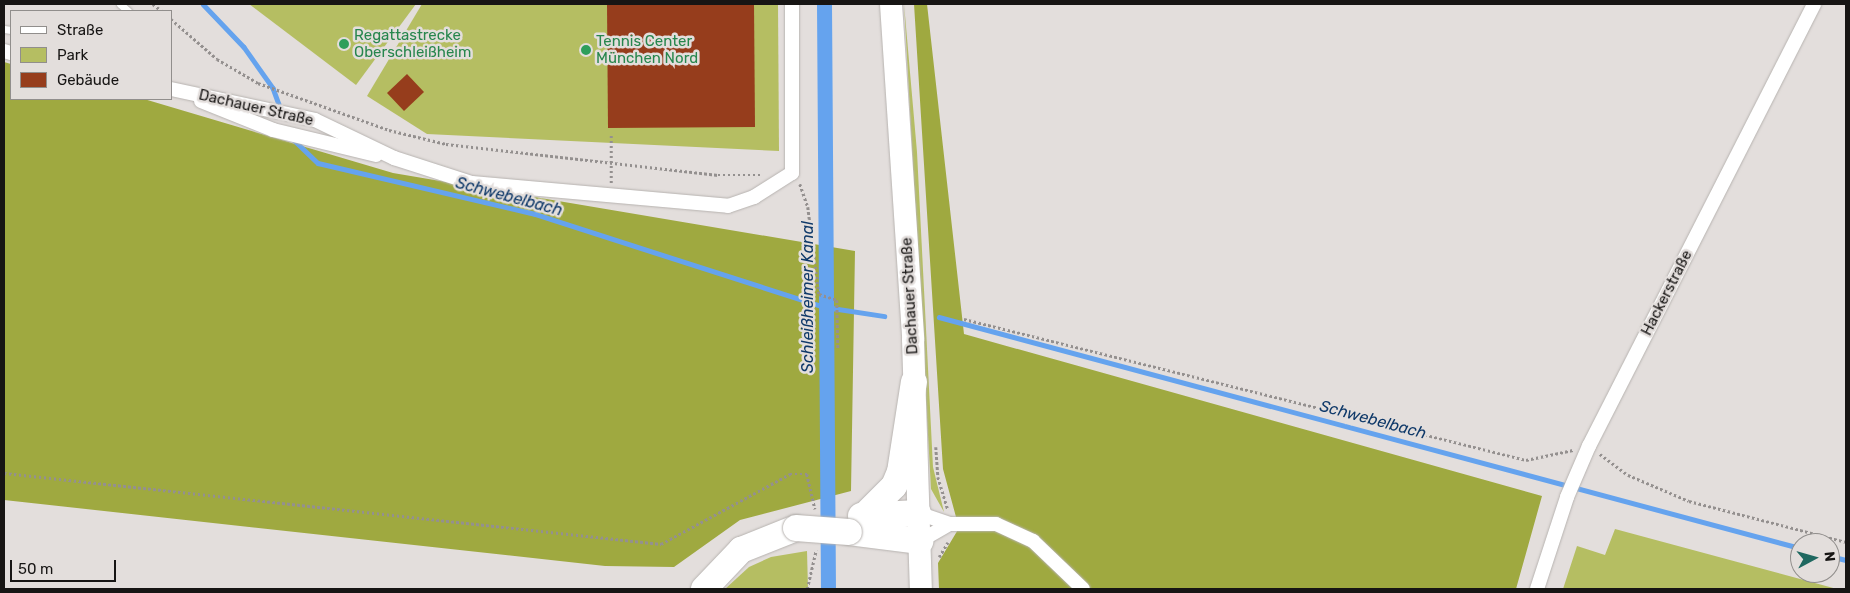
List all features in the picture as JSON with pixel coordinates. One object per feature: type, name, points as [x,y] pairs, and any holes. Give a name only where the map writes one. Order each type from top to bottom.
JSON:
[{"type":"highway","points":[[854,522],[894,486],[900,472],[914,382]]},
{"type":"highway","points":[[704,589],[741,550],[806,521],[854,522],[918,513]]},
{"type":"highway","points":[[854,522],[920,540]]},
{"type":"main road","name":"Dachauer Straße","points":[[891,4],[914,382],[921,589]]},
{"type":"street","points":[[789,176],[792,4]]},
{"type":"street","name":"Hackerstraße","points":[[1537,589],[1567,497],[1589,446],[1814,4]]},
{"type":"street","name":"Dachauer Straße","points":[[172,89],[273,130],[325,145],[394,158],[472,183],[611,197],[728,206],[789,176]]},
{"type":"street","name":"Dachauer Straße","points":[[172,89],[265,107],[315,120],[394,158]]},
{"type":"street","points":[[918,513],[950,524],[978,522],[1014,530],[1052,556],[1083,589]]},
{"type":"street","points":[[920,540],[950,524]]},
{"type":"path","points":[[172,20],[218,59],[258,83],[301,95],[388,130],[446,144],[611,164],[789,176],[808,207],[819,294],[837,300],[838,348]]},
{"type":"path","points":[[611,134],[611,197]]},
{"type":"path","points":[[964,319],[1526,460],[1589,446],[1628,475],[1689,500],[1846,542]]},
{"type":"path","points":[[4,473],[661,544],[790,474],[808,474],[806,521]]},
{"type":"path","points":[[806,589],[816,550]]},
{"type":"green space","name":"Regattastrecke Oberschleißheim","points":[[249,4],[416,4],[356,85]]},
{"type":"green space","name":"Tennis Center München Nord","points":[[422,4],[778,4],[779,151],[427,134],[367,96]]},
{"type":"green space","points":[[904,4],[917,152],[933,467],[944,512],[931,489]]},
{"type":"green space","points":[[914,4],[927,4],[964,334],[1542,496],[1516,589],[939,589],[938,563],[959,528],[943,469]]},
{"type":"green space","points":[[4,62],[10,64],[10,100],[147,100],[393,173],[855,251],[851,491],[740,520],[674,567],[605,566],[4,500]]},
{"type":"green space","points":[[1615,529],[1790,576],[1790,583],[1815,583],[1837,589],[1563,589],[1577,546],[1605,555]]},
{"type":"green space","points":[[807,551],[808,589],[725,589],[749,567],[771,557]]},
{"type":"building","points":[[607,4],[754,4],[755,127],[608,128]]},
{"type":"building","points":[[407,74],[424,92],[404,111],[387,93]]},
{"type":"waterway","name":"Schwebelbach","points":[[203,4],[244,47],[273,88],[281,110]]},
{"type":"waterway","name":"Schleißheimer Kanal","points":[[824,4],[828,589]]},
{"type":"waterway","name":"Schwebelbach","points":[[292,138],[318,163],[535,214],[825,307],[884,316]]},
{"type":"waterway","name":"Schwebelbach","points":[[939,317],[1790,545]]},
{"type":"waterway","name":"Schwebelbach","points":[[1840,558],[1846,560]]},
{"type":"place","name":"Regattastrecke Oberschleißheim","points":[[344,44]]},
{"type":"place","name":"Tennis Center München Nord","points":[[586,50]]}]
